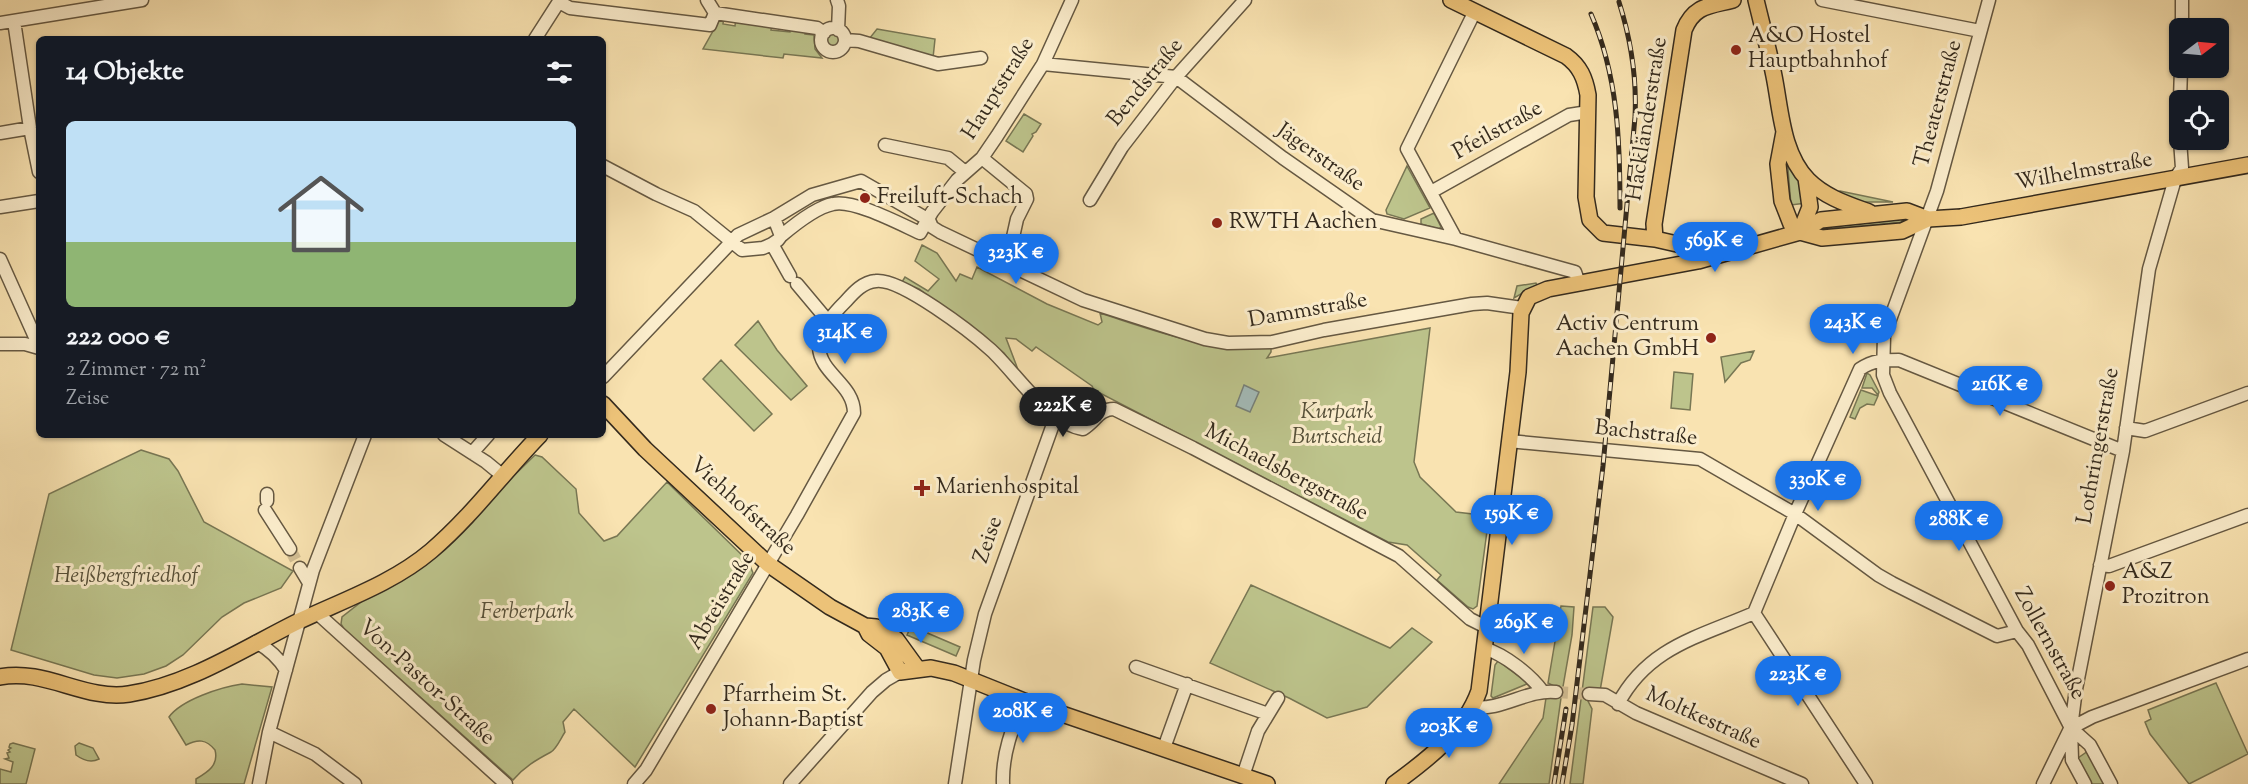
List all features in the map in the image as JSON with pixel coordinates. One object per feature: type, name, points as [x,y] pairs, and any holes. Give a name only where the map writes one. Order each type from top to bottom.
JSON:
[{"type":"main road","points":[[1451,0],[1571,59],[1578,67],[1586,81],[1588,112],[1586,197],[1590,220],[1603,232],[1677,244],[1712,246],[1731,251]]},
{"type":"main road","name":"Hackländerstraße","points":[[1654,239],[1654,224],[1684,30],[1689,18],[1697,10],[1733,0]]},
{"type":"main road","points":[[1756,0],[1774,75],[1784,132],[1809,189],[1810,207],[1800,232]]},
{"type":"main road","points":[[1784,132],[1778,164],[1782,201],[1791,224],[1800,232],[1810,237],[1822,238],[1902,231],[1928,219]]},
{"type":"main road","name":"Wilhelmstraße","points":[[1928,219],[1961,217],[2176,176],[2248,165]]},
{"type":"main road","points":[[1806,178],[1834,199],[1872,214]]},
{"type":"main road","points":[[1394,784],[1412,771],[1459,728],[1473,707],[1479,691],[1518,372],[1522,308],[1525,303],[1534,294],[1548,289],[1670,268],[1800,232],[1821,220],[1908,211],[1928,219]]},
{"type":"main road","name":"Viehhofstraße","points":[[606,407],[632,435],[768,564],[830,607],[865,626],[876,627],[896,639],[917,668]]},
{"type":"main road","points":[[0,677],[25,675],[100,694],[126,695],[177,680],[384,581],[418,561],[445,537],[537,438]]},
{"type":"main road","name":"Viehhofstraße","points":[[865,626],[870,634],[887,648],[900,672]]},
{"type":"main road","points":[[900,672],[917,668],[947,670],[1024,701],[1268,784]]},
{"type":"street","points":[[54,0],[57,14]]},
{"type":"street","points":[[0,23],[142,0]]},
{"type":"street","points":[[707,0],[716,13],[818,27],[824,33]]},
{"type":"street","points":[[837,0],[842,35],[840,50],[829,51],[822,44],[821,39],[830,29],[842,35],[859,41],[938,64],[981,58]]},
{"type":"street","name":"Hauptstraße","points":[[929,220],[932,212],[965,172],[982,158],[1043,64],[1072,0]]},
{"type":"street","name":"Bendstraße","points":[[1090,200],[1122,147],[1176,77],[1245,0]]},
{"type":"street","points":[[1822,0],[1980,31]]},
{"type":"street","name":"Theaterstraße","points":[[1928,219],[1940,183],[1989,0]]},
{"type":"street","points":[[2182,0],[2182,18]]},
{"type":"street","points":[[537,36],[560,1],[570,8],[710,25],[716,13]]},
{"type":"street","points":[[1456,239],[1407,149],[1475,11]]},
{"type":"street","points":[[14,21],[36,157]]},
{"type":"street","points":[[1043,64],[1176,77]]},
{"type":"street","name":"Jägerstraße","points":[[1176,77],[1283,158],[1372,220],[1456,239],[1575,272],[1579,284]]},
{"type":"street","name":"Pfeilstraße","points":[[1431,192],[1569,115],[1588,112]]},
{"type":"street","points":[[0,133],[30,128]]},
{"type":"street","points":[[885,145],[948,158],[965,172]]},
{"type":"street","name":"Lothringerstraße","points":[[2071,728],[2076,689],[2123,451],[2149,269],[2176,176],[2182,168],[2180,150]]},
{"type":"street","points":[[982,158],[1026,194],[1027,199],[1017,219],[1007,264]]},
{"type":"street","points":[[606,168],[693,211],[742,250],[763,248],[795,224],[832,204],[849,203],[921,233],[929,220]]},
{"type":"street","name":"Dammstraße","points":[[606,374],[738,235],[774,218],[812,195],[861,181],[929,220],[932,227],[940,232],[1063,292],[1115,312],[1205,339],[1228,343],[1272,342],[1324,330],[1472,304],[1487,303],[1522,308]]},
{"type":"street","points":[[0,207],[36,201]]},
{"type":"street","points":[[774,218],[776,240],[793,280],[828,321],[855,291],[867,282],[886,281],[920,297],[991,350],[1040,403],[1056,416]]},
{"type":"street","name":"Zollernstraße","points":[[1928,219],[1884,336],[1883,375],[1890,393],[2071,728]]},
{"type":"street","points":[[0,259],[36,340]]},
{"type":"street","name":"Abteistraße","points":[[634,784],[646,770],[854,413],[854,404],[850,394],[822,359],[819,346],[828,321]]},
{"type":"street","points":[[0,344],[36,346]]},
{"type":"street","points":[[1618,704],[1632,681],[1649,663],[1665,651],[1754,613],[1860,369],[1883,359],[1899,360],[2123,451]]},
{"type":"street","points":[[2126,428],[2145,431],[2248,393]]},
{"type":"street","name":"Michaelsbergstraße","points":[[1056,416],[1075,428],[1083,429],[1090,425],[1100,412],[1106,409],[1114,410],[1170,437],[1399,556],[1470,619],[1486,627]]},
{"type":"street","name":"Zeise","points":[[955,784],[971,681],[985,614],[1056,416]]},
{"type":"street","points":[[259,784],[269,732],[309,583],[364,438]]},
{"type":"street","points":[[449,438],[503,476]]},
{"type":"street","points":[[472,453],[485,438]]},
{"type":"street","name":"Bachstraße","points":[[1509,441],[1700,459],[1796,514],[1892,583],[1997,636],[2017,631]]},
{"type":"street","points":[[266,502],[265,513],[276,525],[290,549]]},
{"type":"street","points":[[2100,565],[2109,566],[2248,515]]},
{"type":"street","points":[[300,568],[309,583]]},
{"type":"street","name":"Von-Pastor-Straße","points":[[317,613],[506,784]]},
{"type":"street","points":[[1754,613],[1866,784]]},
{"type":"street","points":[[256,642],[267,648],[286,670]]},
{"type":"street","points":[[1484,648],[1499,654],[1536,682],[1543,692]]},
{"type":"street","points":[[2043,784],[2071,728],[2092,717],[2248,659]]},
{"type":"street","points":[[1136,667],[1268,714]]},
{"type":"street","points":[[790,784],[872,692],[900,672]]},
{"type":"street","points":[[1164,748],[1187,684]]},
{"type":"street","points":[[1473,707],[1486,709],[1536,692],[1556,692]]},
{"type":"street","name":"Moltkestraße","points":[[1589,694],[1605,695],[1618,704],[1798,783]]},
{"type":"street","points":[[1243,776],[1258,731],[1278,698]]},
{"type":"street","points":[[1003,784],[1006,750],[1012,727],[1024,701]]},
{"type":"street","points":[[2071,728],[2072,760],[2085,784]]},
{"type":"street","points":[[2071,728],[2090,745],[2110,784]]},
{"type":"street","points":[[269,732],[315,754],[355,784]]},
{"type":"green space","points":[[722,15],[724,16],[723,24],[735,26],[736,18],[772,22],[771,30],[790,32],[791,24],[806,27],[805,34],[814,35],[815,49],[822,58],[784,54],[783,58],[703,49]]},
{"type":"green space","points":[[877,29],[935,39],[933,58],[869,39]]},
{"type":"green space","points":[[830,32],[836,32],[841,40],[839,46],[830,48],[825,43],[825,37]]},
{"type":"green space","points":[[1024,114],[1041,124],[1032,134],[1023,152],[1006,141]]},
{"type":"green space","points":[[1787,157],[1798,176],[1806,203],[1791,205]]},
{"type":"green space","points":[[1407,166],[1430,208],[1404,219],[1387,214],[1386,210]]},
{"type":"green space","points":[[1840,191],[1893,202],[1861,202],[1835,192]]},
{"type":"green space","points":[[1434,213],[1441,227],[1439,229],[1421,224],[1421,219]]},
{"type":"green space","points":[[1901,218],[1902,222],[1819,230],[1814,226]]},
{"type":"green space","name":"Kurpark Burtscheid","points":[[922,245],[937,253],[956,281],[960,274],[972,279],[977,267],[1047,304],[1098,325],[1102,322],[1100,313],[1206,344],[1227,347],[1271,347],[1267,358],[1430,328],[1414,462],[1420,477],[1456,512],[1489,516],[1477,606],[1473,609],[1468,607],[1437,580],[1441,575],[1407,545],[1388,542],[1094,390],[1092,386],[1036,347],[1032,351],[1016,339],[1006,338],[1020,375],[1004,353],[992,343],[919,289],[902,282],[905,277],[928,291],[939,279],[915,261]]},
{"type":"green space","points":[[1536,283],[1537,285],[1514,298],[1517,286]]},
{"type":"green space","points":[[758,321],[777,350],[807,386],[791,400],[735,345]]},
{"type":"green space","points":[[1754,351],[1750,360],[1741,363],[1725,382],[1721,357]]},
{"type":"green space","points":[[721,360],[772,414],[754,431],[703,379]]},
{"type":"green space","points":[[1674,372],[1693,374],[1690,410],[1671,408]]},
{"type":"green space","points":[[1867,373],[1879,392],[1878,395],[1872,388],[1862,388]]},
{"type":"green space","points":[[1861,390],[1878,396],[1874,405],[1867,404],[1860,408],[1855,419],[1850,417]]},
{"type":"green space","name":"Heißbergfriedhof","points":[[141,450],[169,459],[178,471],[204,522],[293,571],[281,588],[244,603],[222,617],[183,655],[166,666],[144,674],[117,678],[94,675],[11,650],[49,494]]},
{"type":"green space","name":"Ferberpark","points":[[535,455],[542,457],[576,489],[579,513],[604,541],[617,536],[667,482],[748,561],[753,573],[635,767],[574,709],[563,722],[565,732],[555,748],[513,780],[341,624],[342,617],[481,508]]},
{"type":"green space","points":[[1251,585],[1390,648],[1412,628],[1432,642],[1367,707],[1327,718],[1289,698],[1210,663]]},
{"type":"green space","points":[[897,604],[901,606],[892,623],[882,617],[886,610],[892,613]]},
{"type":"green space","points":[[1561,606],[1574,607],[1572,635],[1549,784],[1499,784],[1543,718],[1546,698],[1556,697],[1556,687],[1548,683]]},
{"type":"green space","points":[[1593,607],[1605,607],[1613,617],[1600,691],[1589,692],[1588,701],[1592,709],[1583,784],[1570,784]]},
{"type":"green space","points":[[911,626],[960,647],[956,656],[907,635]]},
{"type":"green space","points":[[1498,661],[1527,684],[1493,698],[1491,696],[1495,665]]},
{"type":"green space","points":[[2216,683],[2248,754],[2189,784],[2150,734],[2145,722],[2151,719],[2148,710]]},
{"type":"green space","points":[[242,684],[272,687],[244,784],[196,784],[196,779],[214,764],[215,750],[202,741],[186,745],[169,717],[192,700],[213,691]]},
{"type":"green space","points":[[79,743],[93,748],[99,759],[88,761],[76,755],[75,746]]},
{"type":"green space","points":[[10,744],[35,749],[26,784],[0,784],[0,769],[11,772],[13,762],[5,759],[9,758],[7,753],[10,752],[8,750],[11,748]]},
{"type":"green space","points":[[2088,751],[2105,784],[2092,784],[2078,758]]},
{"type":"water","points":[[1244,385],[1259,392],[1250,412],[1236,406]]},
{"type":"tunnel","points":[[290,549],[300,568]]},
{"type":"tunnel","points":[[1556,692],[1589,694]]},
{"type":"railway","points":[[1562,784],[1572,725],[1603,466],[1635,117],[1632,59],[1619,2]]},
{"type":"railway","points":[[1591,14],[1607,61],[1616,109],[1620,208]]},
{"type":"railway","points":[[1554,784],[1566,709]]},
{"type":"place","name":"A&O Hostel Hauptbahnhof","points":[[1736,50]]},
{"type":"place","name":"Freiluft-Schach","points":[[865,198]]},
{"type":"place","name":"RWTH Aachen","points":[[1217,223]]},
{"type":"place","name":"Activ Centrum Aachen GmbH","points":[[1711,338]]},
{"type":"place","name":"Marienhospital","points":[[922,488]]},
{"type":"place","name":"A&Z Prozitron","points":[[2110,586]]},
{"type":"place","name":"Pfarrheim St. Johann-Baptist","points":[[711,709]]}]
